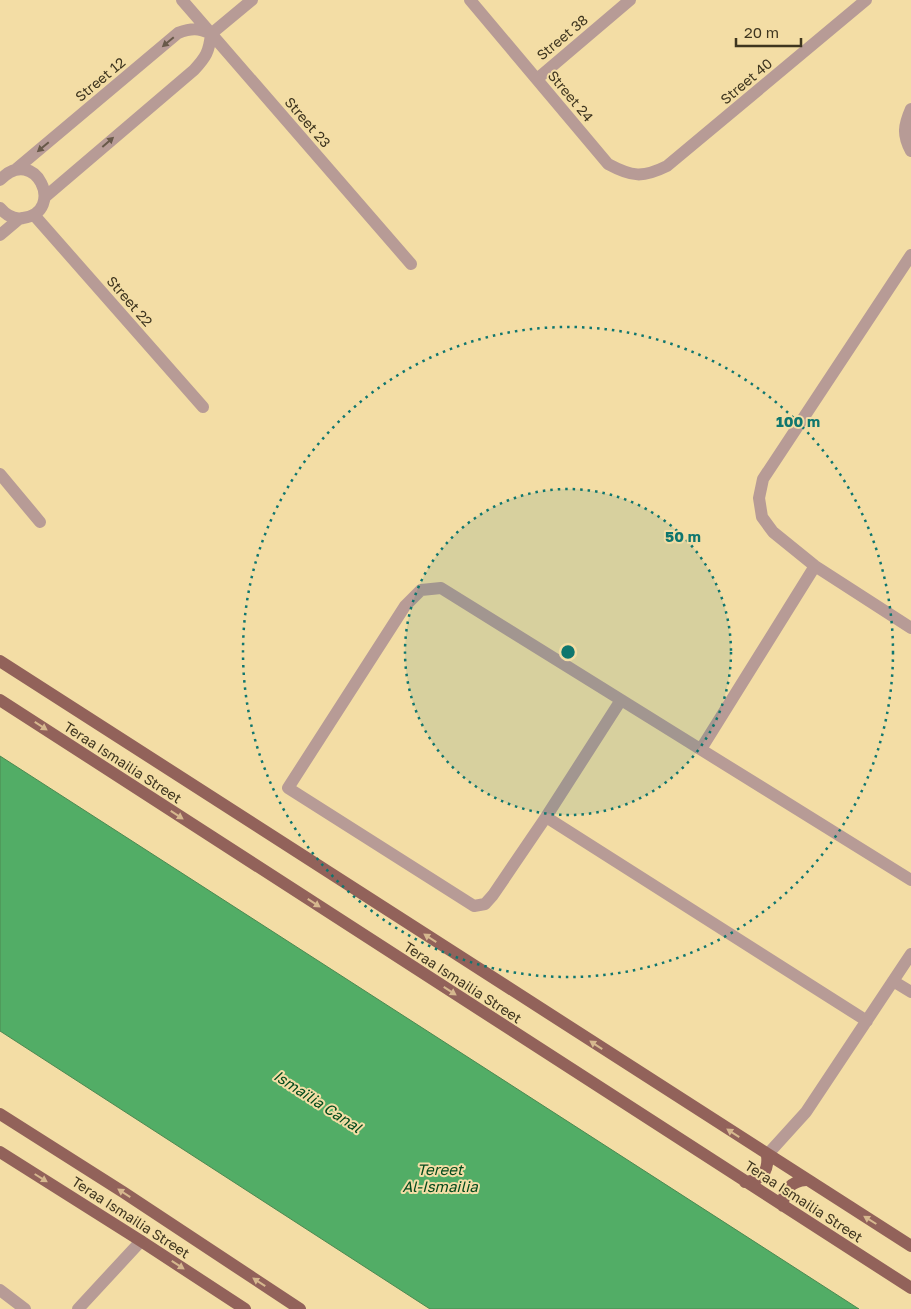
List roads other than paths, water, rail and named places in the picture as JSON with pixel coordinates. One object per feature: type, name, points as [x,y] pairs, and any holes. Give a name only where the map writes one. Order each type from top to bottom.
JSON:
[{"type":"main road","name":"Teraa Ismailia Street","points":[[0,661],[911,1246]]},
{"type":"main road","name":"Teraa Ismailia Street","points":[[0,700],[911,1288]]},
{"type":"main road","name":"Teraa Ismailia Street","points":[[0,1114],[123,1192],[300,1309]]},
{"type":"main road","name":"Teraa Ismailia Street","points":[[0,1152],[245,1309]]},
{"type":"main road","points":[[745,1182],[753,1181],[760,1177],[768,1163],[767,1155]]},
{"type":"main road","points":[[783,1206],[785,1193],[789,1188],[800,1180],[806,1180]]},
{"type":"street","name":"Street 23","points":[[182,0],[411,264]]},
{"type":"street","points":[[0,208],[11,217],[19,219],[34,215],[41,207],[45,197],[203,60],[210,48],[212,34],[252,0]]},
{"type":"street","name":"Street 24","points":[[470,0],[608,164],[622,172],[638,175],[653,173],[667,166]]},
{"type":"street","name":"Street 38","points":[[537,79],[630,0]]},
{"type":"street","name":"Street 40","points":[[667,166],[866,0]]},
{"type":"street","name":"Street 12","points":[[5,173],[178,33],[189,29],[201,30],[212,34]]},
{"type":"street","points":[[911,109],[904,124],[907,143],[911,151]]},
{"type":"street","points":[[5,173],[24,170],[33,173],[40,179],[45,197]]},
{"type":"street","name":"Street 22","points":[[34,215],[203,407]]},
{"type":"street","points":[[0,235],[19,219]]},
{"type":"street","points":[[911,255],[762,478],[759,498],[762,517],[773,532],[814,566],[911,628]]},
{"type":"street","points":[[0,474],[40,522]]},
{"type":"street","points":[[700,750],[814,566]]},
{"type":"street","points":[[621,700],[546,817],[485,904],[474,906],[288,788],[405,606],[421,590],[441,588],[911,880]]},
{"type":"street","points":[[546,817],[867,1021]]},
{"type":"street","points":[[767,1155],[806,1112],[911,954]]},
{"type":"street","points":[[893,981],[911,992]]},
{"type":"street","points":[[78,1309],[141,1241]]},
{"type":"street","points":[[0,1290],[25,1309]]},
{"type":"water","name":"Tereet Al-Ismailia","points":[[0,756],[859,1309],[430,1309],[0,1031]]},
{"type":"water label","name":"Ismaïlia Canal","points":[[318,1101]]}]
